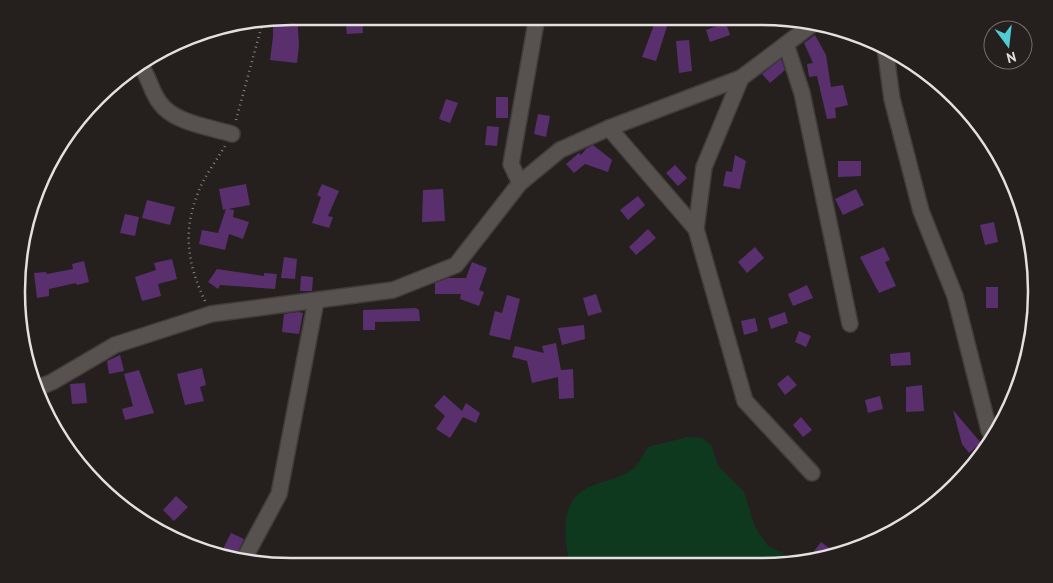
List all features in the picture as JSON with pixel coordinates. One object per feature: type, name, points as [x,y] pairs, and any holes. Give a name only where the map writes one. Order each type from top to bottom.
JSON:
[{"type":"street","points":[[520,183],[511,164],[535,25]]},
{"type":"street","points":[[42,386],[115,344],[211,314],[393,290],[456,265],[520,183],[560,150],[609,128],[741,78],[806,29]]},
{"type":"street","points":[[786,44],[802,93],[850,324]]},
{"type":"street","points":[[886,56],[892,99],[921,211],[955,296],[989,430]]},
{"type":"street","points":[[144,69],[160,103],[174,114],[232,134]]},
{"type":"street","points":[[741,78],[704,167],[696,229],[745,401],[812,473]]},
{"type":"street","points":[[609,128],[696,229]]},
{"type":"street","points":[[247,554],[279,494],[316,301]]},
{"type":"path","points":[[211,314],[193,275],[188,235],[198,193],[232,134],[261,27]]},
{"type":"green space","points":[[688,437],[702,438],[711,445],[719,467],[744,492],[755,527],[768,546],[789,556],[568,558],[566,521],[571,503],[586,489],[624,475],[633,469],[648,447]]},
{"type":"building","points":[[298,25],[299,45],[297,63],[270,60],[273,26]]},
{"type":"building","points":[[346,25],[363,25],[363,33],[347,34]]},
{"type":"building","points":[[654,25],[667,25],[656,61],[642,57]]},
{"type":"building","points":[[720,25],[727,25],[730,35],[710,42],[706,30]]},
{"type":"building","points":[[815,35],[826,55],[831,87],[843,85],[848,105],[835,108],[836,118],[827,119],[817,76],[809,77],[807,64],[813,63],[804,43]]},
{"type":"building","points":[[689,40],[692,71],[679,73],[676,41]]},
{"type":"building","points":[[781,59],[785,70],[770,83],[762,74]]},
{"type":"building","points":[[496,97],[508,97],[508,118],[496,118]]},
{"type":"building","points":[[446,99],[458,103],[450,123],[439,119]]},
{"type":"building","points":[[538,114],[550,116],[546,137],[534,134]]},
{"type":"building","points":[[487,126],[499,127],[497,146],[485,145]]},
{"type":"building","points":[[593,145],[612,160],[608,172],[585,164],[574,173],[566,164],[579,153],[581,155]]},
{"type":"building","points":[[735,155],[746,161],[740,189],[723,186],[726,171],[732,172]]},
{"type":"building","points":[[838,161],[861,161],[861,176],[838,177]]},
{"type":"building","points":[[675,165],[687,178],[678,186],[666,173]]},
{"type":"building","points":[[246,184],[250,205],[228,209],[234,210],[233,217],[249,222],[243,239],[229,234],[225,250],[199,244],[202,230],[218,233],[226,209],[223,210],[219,189]]},
{"type":"building","points":[[322,184],[339,191],[328,216],[333,217],[329,228],[312,223],[321,197],[317,195]]},
{"type":"building","points":[[443,189],[445,221],[422,222],[423,190]]},
{"type":"building","points":[[856,189],[864,205],[843,215],[835,199]]},
{"type":"building","points":[[638,196],[645,205],[628,220],[620,210]]},
{"type":"building","points":[[147,200],[175,207],[170,225],[142,218]]},
{"type":"building","points":[[125,214],[139,217],[135,236],[120,233]]},
{"type":"building","points":[[994,222],[998,242],[985,245],[980,225]]},
{"type":"building","points":[[648,229],[656,238],[636,255],[629,247]]},
{"type":"building","points":[[755,247],[764,258],[747,273],[738,262]]},
{"type":"building","points":[[884,247],[890,260],[885,262],[896,286],[879,293],[860,257]]},
{"type":"building","points":[[284,257],[297,259],[295,279],[281,278]]},
{"type":"building","points":[[172,259],[177,279],[158,284],[161,296],[142,301],[135,277],[156,270],[154,263]]},
{"type":"building","points":[[84,261],[89,282],[49,289],[49,296],[37,298],[34,273],[46,272],[47,274],[73,269],[72,264]]},
{"type":"building","points":[[472,262],[487,268],[479,290],[484,292],[479,306],[460,299],[461,294],[435,294],[435,283],[448,278],[466,278]]},
{"type":"building","points":[[217,269],[264,276],[264,273],[277,274],[275,289],[220,285],[218,289],[208,282]]},
{"type":"building","points":[[301,276],[313,277],[312,291],[300,291]]},
{"type":"building","points":[[807,285],[813,298],[793,306],[788,294]]},
{"type":"building","points":[[986,287],[998,287],[998,308],[986,308]]},
{"type":"building","points":[[596,294],[602,312],[588,316],[583,298]]},
{"type":"building","points":[[507,295],[520,299],[510,340],[489,335],[495,311],[502,313]]},
{"type":"building","points":[[416,308],[419,310],[420,321],[375,322],[375,330],[363,330],[363,310]]},
{"type":"building","points":[[785,312],[788,323],[771,329],[768,318]]},
{"type":"building","points":[[303,313],[299,334],[282,332],[284,314]]},
{"type":"building","points":[[755,318],[758,331],[744,335],[741,321]]},
{"type":"building","points":[[584,325],[585,339],[562,345],[558,328]]},
{"type":"building","points":[[799,331],[811,336],[806,347],[795,342]]},
{"type":"building","points":[[556,343],[561,370],[573,369],[574,398],[559,399],[558,377],[532,383],[527,361],[512,357],[515,346],[544,353],[542,346]]},
{"type":"building","points":[[910,352],[911,365],[891,366],[890,354]]},
{"type":"building","points":[[120,355],[124,371],[109,374],[107,361]]},
{"type":"building","points":[[202,368],[206,385],[200,387],[204,401],[185,405],[177,374]]},
{"type":"building","points":[[139,370],[154,413],[125,420],[122,409],[133,406],[124,374]]},
{"type":"building","points":[[788,375],[797,385],[785,395],[777,384]]},
{"type":"building","points":[[85,383],[87,403],[72,404],[70,384]]},
{"type":"building","points":[[922,385],[924,411],[906,412],[906,387]]},
{"type":"building","points":[[444,395],[462,411],[466,403],[480,413],[476,423],[463,417],[450,438],[436,429],[445,416],[434,406]]},
{"type":"building","points":[[880,396],[883,409],[868,413],[865,400]]},
{"type":"building","points":[[953,410],[981,443],[969,453],[962,444]]},
{"type":"building","points":[[801,417],[812,430],[803,437],[793,425]]},
{"type":"building","points":[[176,496],[188,507],[174,521],[163,510]]},
{"type":"building","points":[[231,533],[244,539],[238,552],[223,549]]},
{"type":"building","points":[[821,542],[830,549],[830,549],[813,553]]}]
